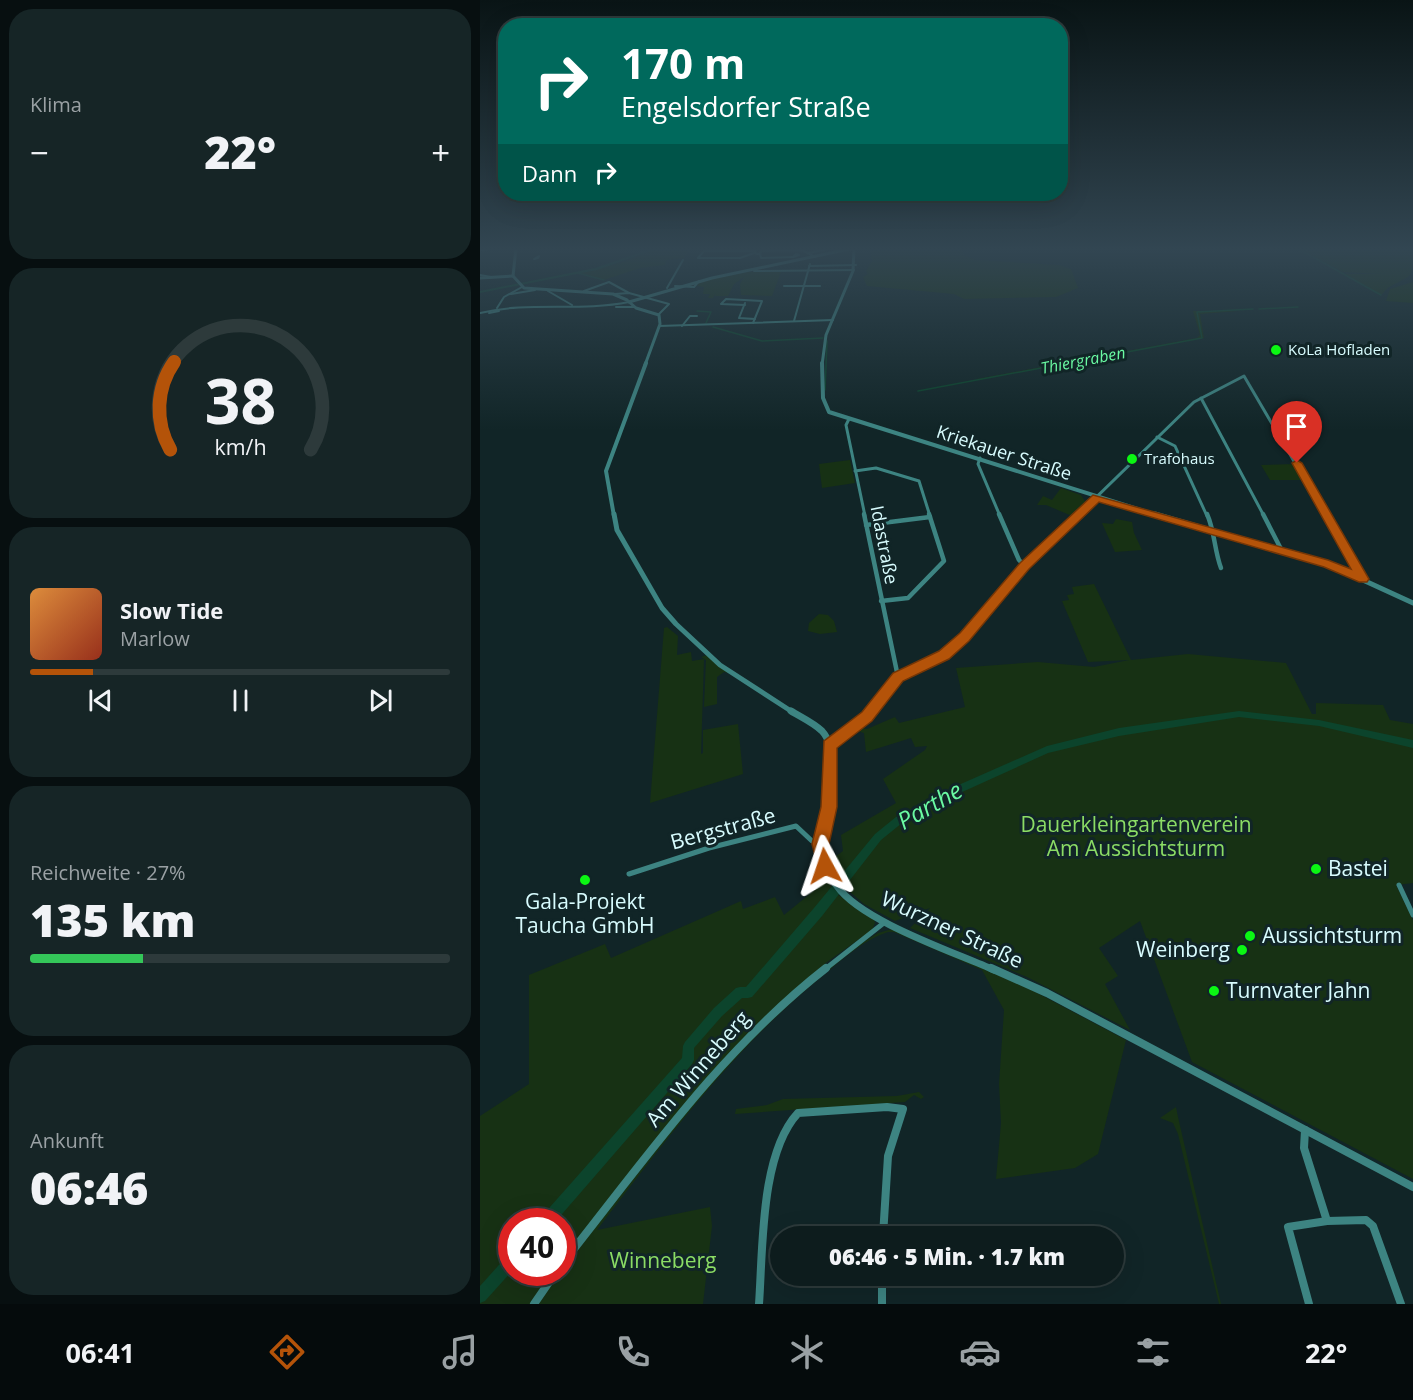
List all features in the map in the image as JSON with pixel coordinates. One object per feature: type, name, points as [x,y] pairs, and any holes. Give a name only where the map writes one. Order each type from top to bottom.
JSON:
[{"type":"street","points":[[480,314],[506,309]]},
{"type":"street","points":[[641,309],[659,314]]},
{"type":"street","points":[[664,309],[659,314],[659,326],[605,476],[617,530],[668,616],[720,665],[820,728],[829,746],[867,717],[898,677],[934,661],[958,643],[1025,566],[1157,437],[1201,398],[1245,376],[1363,579]]},
{"type":"street","points":[[743,309],[739,318],[755,319]]},
{"type":"street","points":[[753,323],[759,309]]},
{"type":"street","points":[[794,321],[797,309]]},
{"type":"street","points":[[659,326],[833,320],[838,309]]},
{"type":"street","points":[[682,326],[690,316],[697,316]]},
{"type":"street","name":"Kriekauer Straße","points":[[833,320],[824,343],[821,396],[825,409],[849,419],[980,458],[1097,498],[1336,567],[1413,603]]},
{"type":"street","points":[[1201,398],[1282,551]]},
{"type":"street","name":"Idastraße","points":[[849,419],[846,425],[898,677]]},
{"type":"street","points":[[1157,437],[1175,446],[1215,533],[1213,545],[1221,568]]},
{"type":"street","points":[[980,458],[978,464],[1018,560],[1025,566]]},
{"type":"street","points":[[855,471],[876,468],[918,480],[944,561],[908,598],[881,602]]},
{"type":"street","points":[[866,525],[930,517]]},
{"type":"street","name":"Wurzner Straße","points":[[829,746],[829,807],[821,844],[825,866],[843,893],[885,922],[1047,993],[1413,1187]]},
{"type":"street","name":"Bergstraße","points":[[629,874],[709,848],[796,826],[812,841],[821,844]]},
{"type":"street","points":[[1399,885],[1413,915]]},
{"type":"street","name":"Am Winneberg","points":[[576,1247],[726,1060],[798,990],[885,922]]},
{"type":"street","points":[[759,1304],[773,1166],[785,1125],[798,1113],[888,1107],[903,1109],[892,1131],[886,1156],[883,1226]]},
{"type":"street","points":[[1305,1130],[1304,1148],[1327,1221]]},
{"type":"street","points":[[1309,1304],[1288,1227],[1327,1221],[1370,1222],[1401,1304]]},
{"type":"street","points":[[534,1304],[546,1286]]},
{"type":"street","points":[[882,1286],[882,1304]]},
{"type":"green space","points":[[1193,311],[1238,311],[1200,314],[1204,338],[977,379],[1197,338],[1200,335]]},
{"type":"green space","points":[[850,460],[855,483],[822,488],[819,464]]},
{"type":"green space","points":[[1296,464],[1305,480],[1270,480],[1261,465]]},
{"type":"green space","points":[[1061,488],[1081,495],[1086,503],[1072,516],[1046,505],[1037,505],[1043,496],[1052,500]]},
{"type":"green space","points":[[1116,519],[1132,522],[1134,533],[1142,550],[1115,552],[1102,523],[1113,524]]},
{"type":"green space","name":"Dauerkleingartenverein Am Aussichtsturm","points":[[1094,584],[1131,660],[1188,654],[1286,663],[1312,714],[1316,714],[1316,703],[1383,705],[1390,720],[1413,724],[1413,883],[1396,885],[1413,920],[1413,1179],[1192,1062],[1140,921],[1099,948],[1118,976],[1105,984],[1130,1030],[1027,977],[910,928],[930,908],[895,921],[864,904],[842,885],[860,857],[840,883],[828,862],[843,851],[841,835],[896,803],[883,779],[925,750],[927,746],[915,747],[911,738],[866,752],[864,733],[857,731],[895,717],[899,723],[965,707],[956,668],[1038,662],[1094,667],[1129,660],[1088,662],[1062,601],[1069,600],[1067,595],[1074,594],[1072,587]]},
{"type":"green space","points":[[819,614],[828,615],[834,621],[837,632],[820,634],[808,631],[809,623]]},
{"type":"green space","points":[[667,627],[678,636],[677,655],[691,652],[692,661],[704,659],[701,754],[703,753],[703,730],[738,724],[743,774],[650,803],[664,628]]},
{"type":"green space","points":[[707,655],[729,673],[724,672],[717,677],[717,704],[704,707],[706,660],[701,657]]},
{"type":"green space","points":[[827,880],[833,889],[788,948],[837,894],[874,919],[875,923],[872,930],[827,962],[749,1033],[576,1244],[576,1208],[498,1208],[498,1286],[543,1286],[531,1304],[480,1304],[480,1116],[529,1084],[529,975],[605,944],[611,958],[741,901],[743,909],[775,897],[784,915]]},
{"type":"green space","name":"Winneberg","points":[[892,929],[1024,986],[1126,1040],[1098,1154],[1075,1168],[996,1179],[1001,1123],[999,1084],[1004,1010],[982,970],[894,932],[888,932],[870,940],[844,958],[758,1035],[701,1097],[597,1230],[710,1207],[712,1226],[703,1304],[538,1304],[550,1286],[576,1286],[576,1252],[707,1086],[750,1037],[844,954],[878,933]]},
{"type":"green space","points":[[919,1092],[924,1097],[921,1099],[914,1095],[905,1102],[735,1114],[736,1109],[767,1105],[783,1099],[897,1096]]},
{"type":"green space","points":[[1176,1107],[1221,1304],[1219,1304],[1178,1134],[1173,1123],[1160,1118]]},
{"type":"waterway","name":"Thiergraben","points":[[918,391],[1202,338],[1197,312],[1253,309]]},
{"type":"waterway","points":[[697,311],[711,312],[706,323]]},
{"type":"waterway","name":"Thiergraben","points":[[713,327],[762,341],[823,338]]},
{"type":"waterway","name":"Thiergraben","points":[[825,390],[827,341]]},
{"type":"waterway","name":"Parthe","points":[[558,1208],[688,1060],[689,1046],[718,1012],[740,992],[748,993],[818,912],[878,837],[899,820],[957,790],[1047,750],[1119,732],[1239,714],[1319,723],[1413,744]]},
{"type":"waterway","name":"Parthe","points":[[480,1296],[498,1276]]},
{"type":"place","name":"KoLa Hofladen","points":[[1276,350]]},
{"type":"place","name":"Trafohaus","points":[[1132,459]]},
{"type":"place","name":"Bastei","points":[[1316,869]]},
{"type":"place","name":"Gala-Projekt Taucha GmbH","points":[[585,880]]},
{"type":"place","name":"Aussichtsturm","points":[[1250,936]]},
{"type":"place","name":"Weinberg","points":[[1242,950]]},
{"type":"place","name":"Turnvater Jahn","points":[[1214,991]]},
{"type":"route","points":[[825,866],[821,844],[829,807],[831,753],[829,746],[867,717],[898,677],[934,661],[965,637],[1005,587],[1062,528],[1097,498],[1328,564],[1363,579],[1297,463]]}]
